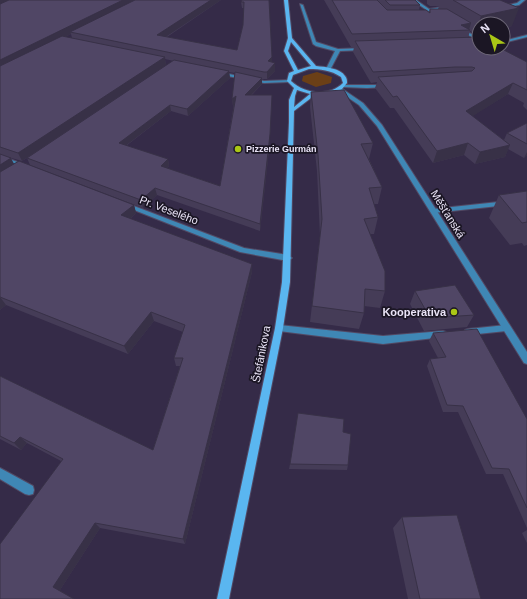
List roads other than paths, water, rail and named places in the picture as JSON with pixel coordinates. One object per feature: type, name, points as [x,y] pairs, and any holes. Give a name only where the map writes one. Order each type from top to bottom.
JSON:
[{"type":"main road","points":[[286,0],[290,38],[286,51],[296,71]]},
{"type":"main road","points":[[290,38],[316,68]]},
{"type":"main road","points":[[316,68],[328,69],[343,76],[345,83],[341,88],[332,92],[314,93],[296,88],[289,81],[289,78],[296,71],[316,68]]},
{"type":"main road","name":"Štefánikova","points":[[223,599],[278,328],[288,258],[293,110],[291,95],[296,88]]},
{"type":"main road","points":[[293,110],[314,93]]},
{"type":"street","points":[[414,0],[438,16]]},
{"type":"street","points":[[499,8],[518,4],[523,0]]},
{"type":"street","points":[[301,5],[314,43],[338,50],[370,49]]},
{"type":"street","points":[[428,10],[456,7]]},
{"type":"street","points":[[455,26],[471,35]]},
{"type":"street","points":[[511,40],[527,36]]},
{"type":"street","points":[[328,69],[338,50]]},
{"type":"street","points":[[211,71],[264,82],[289,81]]},
{"type":"street","points":[[341,88],[394,85]]},
{"type":"street","name":"Měšťanská","points":[[341,88],[361,104],[391,144],[527,360]]},
{"type":"street","points":[[0,157],[20,168],[30,165]]},
{"type":"street","points":[[433,211],[527,201]]},
{"type":"street","name":"Pr. Veselého","points":[[118,202],[243,250],[288,258]]},
{"type":"street","points":[[278,328],[383,340],[506,328]]},
{"type":"street","points":[[0,473],[29,490]]},
{"type":"place","name":"Pizzerie Gurmán","points":[[238,149]]},
{"type":"place","name":"Kooperativa","points":[[454,312]]}]
